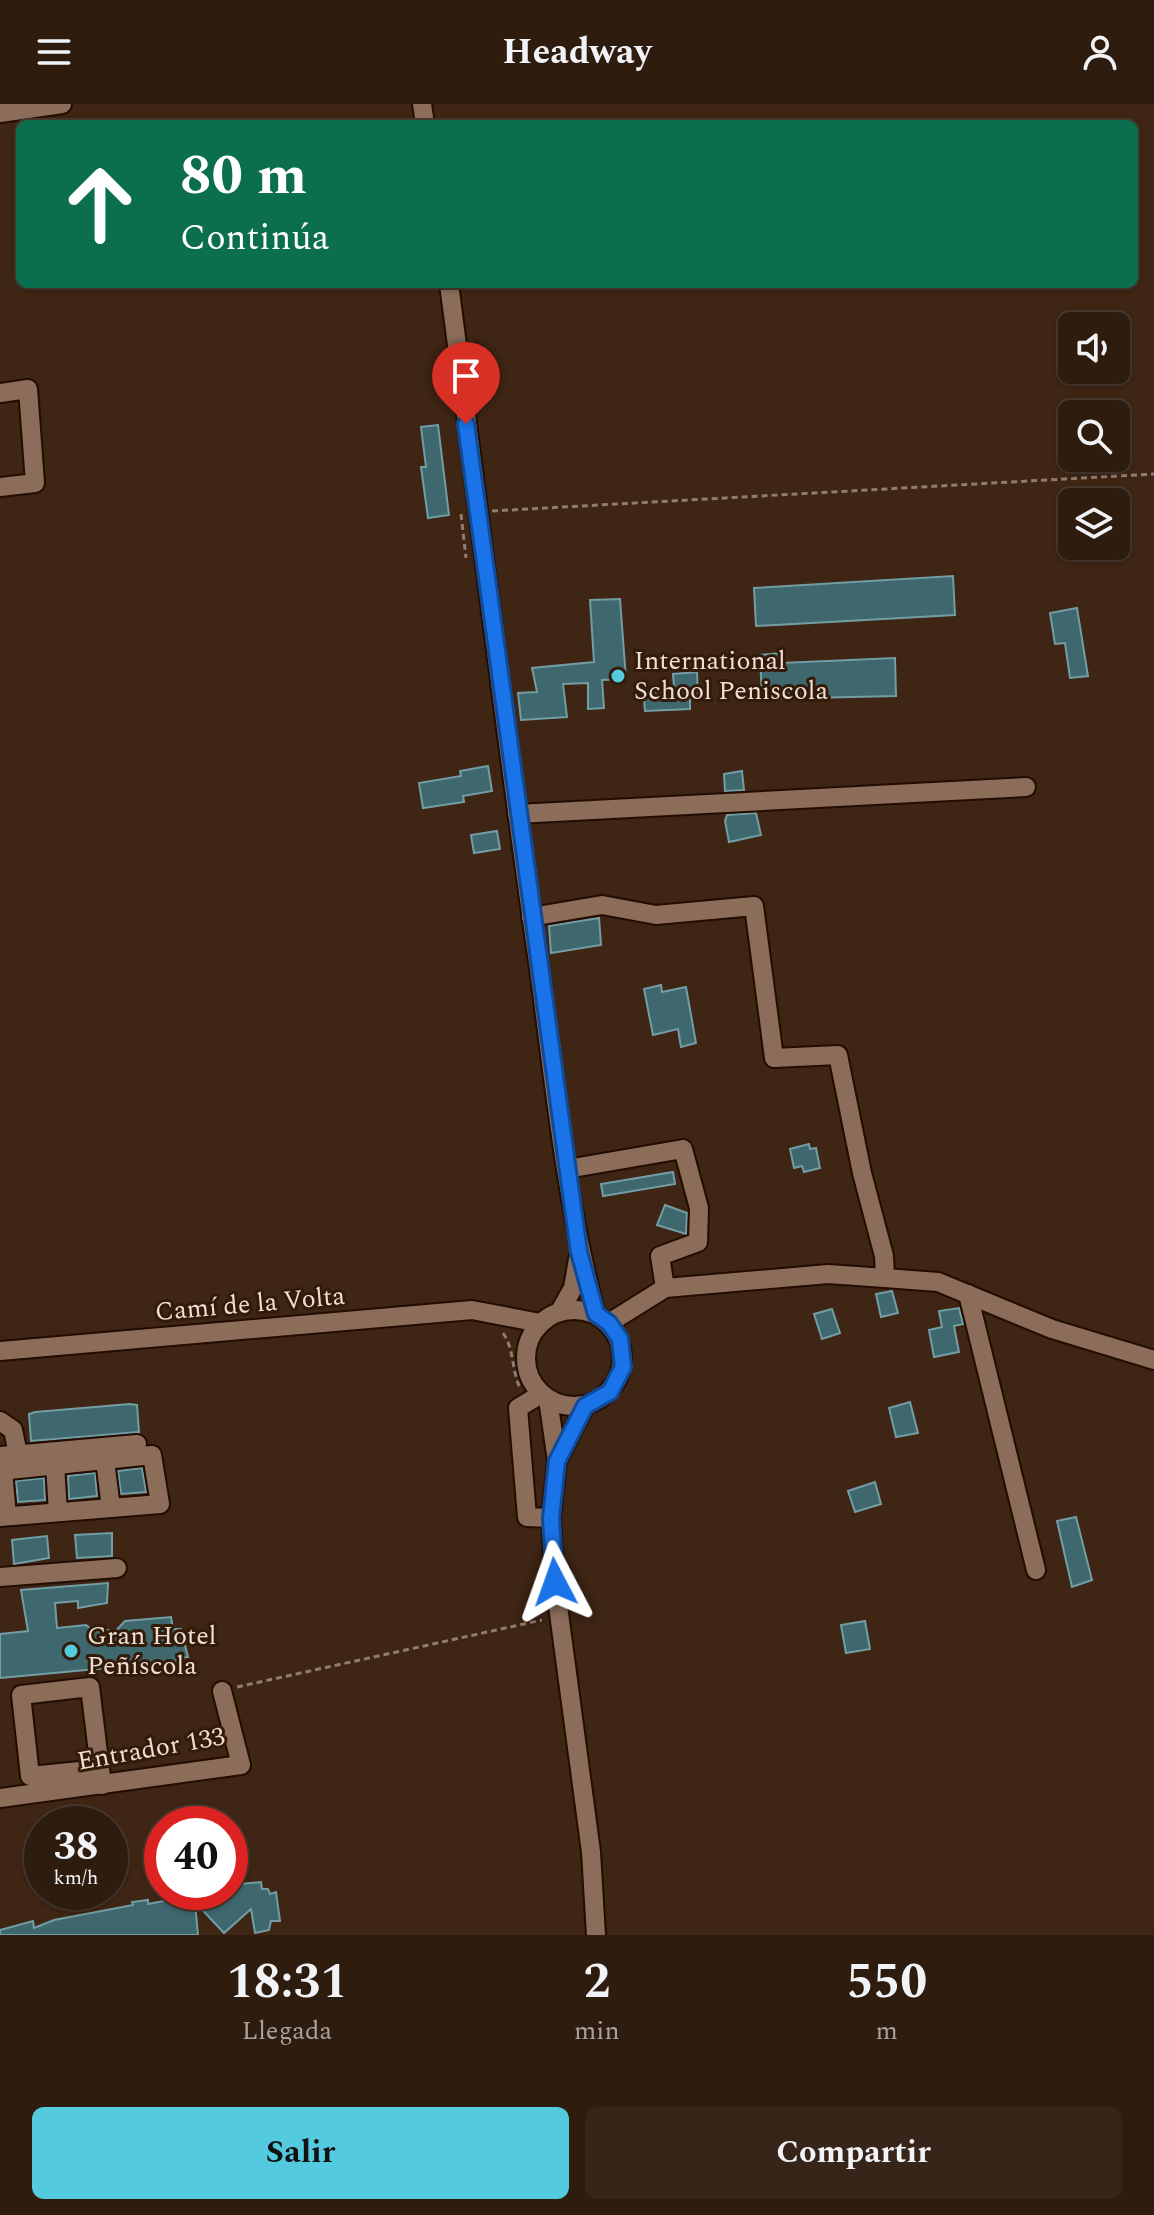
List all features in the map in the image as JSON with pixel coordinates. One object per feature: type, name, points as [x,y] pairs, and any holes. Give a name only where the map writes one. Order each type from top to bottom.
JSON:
[{"type":"street","points":[[0,113],[62,104]]},
{"type":"street","points":[[449,288],[476,511],[579,1252],[602,1318],[620,1339],[623,1367],[610,1392],[585,1406],[566,1406],[539,1398],[518,1408],[527,1517],[551,1518]]},
{"type":"street","points":[[0,393],[28,389],[35,483],[0,487]]},
{"type":"street","points":[[517,814],[1026,787]]},
{"type":"street","points":[[531,917],[602,905],[656,915],[754,906],[774,1058],[838,1055],[862,1173],[884,1256],[885,1278]]},
{"type":"street","points":[[567,1169],[683,1149],[699,1208],[698,1242],[660,1256],[665,1288]]},
{"type":"street","points":[[560,1311],[573,1288],[579,1252]]},
{"type":"street","points":[[557,1461],[539,1398],[527,1372],[527,1347],[540,1323],[560,1311],[578,1309],[602,1318],[640,1303],[665,1288],[828,1274],[938,1282],[1052,1329],[1154,1365]]},
{"type":"street","points":[[968,1294],[1036,1570]]},
{"type":"street","points":[[620,1339],[640,1303]]},
{"type":"street","name":"Camí de la Volta","points":[[0,1351],[472,1310],[540,1323]]},
{"type":"street","points":[[504,1316],[527,1347]]},
{"type":"street","points":[[585,1406],[557,1461],[551,1518],[549,1615],[591,1852],[596,1935]]},
{"type":"street","points":[[0,1421],[13,1430],[5,1463],[4,1516],[160,1504],[152,1455],[55,1465],[5,1463]]},
{"type":"street","points":[[5,1463],[138,1444]]},
{"type":"street","points":[[105,1460],[111,1508]]},
{"type":"street","points":[[55,1465],[58,1512]]},
{"type":"street","points":[[0,1577],[117,1568]]},
{"type":"street","points":[[90,1687],[101,1777],[30,1776],[21,1695],[90,1687]]},
{"type":"street","name":"Entrador 133","points":[[0,1798],[101,1777],[241,1765],[222,1691]]},
{"type":"path","points":[[476,511],[1154,474]]},
{"type":"path","points":[[459,501],[467,564]]},
{"type":"path","points":[[504,1316],[499,1326],[509,1342],[513,1375],[539,1398]]},
{"type":"path","points":[[222,1691],[549,1615]]},
{"type":"building","points":[[438,425],[449,515],[428,518],[421,467],[426,467],[421,427]]},
{"type":"building","points":[[953,576],[955,615],[756,626],[754,588]]},
{"type":"building","points":[[620,599],[626,679],[602,680],[604,708],[588,709],[588,683],[563,684],[567,717],[521,720],[518,693],[537,692],[532,668],[594,662],[590,600]]},
{"type":"building","points":[[1077,608],[1088,676],[1070,678],[1065,643],[1055,644],[1050,613]]},
{"type":"building","points":[[781,653],[781,663],[895,658],[896,696],[762,699],[760,655]]},
{"type":"building","points":[[697,672],[698,699],[690,699],[690,709],[645,711],[643,689],[674,687],[673,674]]},
{"type":"building","points":[[488,766],[492,791],[463,796],[464,802],[423,808],[419,783],[461,776],[460,771]]},
{"type":"building","points":[[742,771],[744,790],[725,791],[724,774]]},
{"type":"building","points":[[756,813],[761,835],[729,842],[725,821],[727,815]]},
{"type":"building","points":[[497,831],[500,849],[474,853],[471,835]]},
{"type":"building","points":[[599,918],[601,945],[551,953],[549,926]]},
{"type":"building","points":[[661,985],[662,992],[686,987],[696,1043],[681,1047],[678,1029],[653,1035],[644,989]]},
{"type":"building","points":[[809,1144],[810,1149],[816,1148],[820,1168],[804,1172],[802,1166],[794,1168],[790,1149]]},
{"type":"building","points":[[673,1172],[675,1184],[603,1196],[601,1184]]},
{"type":"building","points":[[665,1205],[687,1213],[686,1234],[657,1225]]},
{"type":"building","points":[[892,1291],[898,1313],[881,1317],[876,1294]]},
{"type":"building","points":[[959,1308],[963,1324],[954,1326],[959,1352],[934,1357],[929,1330],[942,1327],[939,1311]]},
{"type":"building","points":[[832,1309],[840,1333],[822,1339],[814,1314]]},
{"type":"building","points":[[910,1402],[918,1433],[896,1437],[889,1408]]},
{"type":"building","points":[[137,1405],[139,1432],[31,1441],[29,1414]]},
{"type":"building","points":[[142,1468],[146,1492],[121,1494],[118,1471]]},
{"type":"building","points":[[95,1473],[97,1496],[69,1499],[68,1476]]},
{"type":"building","points":[[44,1478],[45,1500],[18,1502],[16,1481]]},
{"type":"building","points":[[875,1482],[881,1504],[855,1512],[848,1491]]},
{"type":"building","points":[[1076,1517],[1092,1580],[1072,1587],[1057,1521]]},
{"type":"building","points":[[112,1533],[112,1556],[77,1558],[75,1535]]},
{"type":"building","points":[[47,1536],[49,1558],[14,1564],[12,1540]]},
{"type":"building","name":"Gran Hotel Peñíscola","points":[[108,1583],[107,1603],[78,1608],[78,1601],[55,1603],[57,1628],[86,1625],[94,1631],[109,1630],[110,1637],[125,1621],[171,1617],[173,1629],[181,1629],[188,1657],[181,1658],[182,1661],[0,1678],[0,1634],[28,1631],[21,1590]]},
{"type":"building","points":[[865,1621],[870,1649],[846,1653],[841,1625]]},
{"type":"building","points":[[261,1882],[262,1889],[268,1889],[270,1894],[276,1892],[280,1921],[271,1921],[269,1930],[255,1933],[251,1909],[224,1933],[202,1910],[248,1910],[248,1883]]},
{"type":"building","points":[[144,1900],[144,1910],[196,1910],[198,1935],[0,1935],[0,1930],[33,1921],[34,1928],[54,1920],[107,1910],[128,1910],[132,1902]]},
{"type":"place","name":"International School Peniscola","points":[[618,676]]},
{"type":"place","name":"Gran Hotel Peñíscola","points":[[71,1651]]},
{"type":"route","points":[[466,424],[579,1252],[596,1314],[609,1323],[620,1339],[623,1367],[610,1392],[585,1406],[557,1461],[551,1518],[555,1582]]}]
